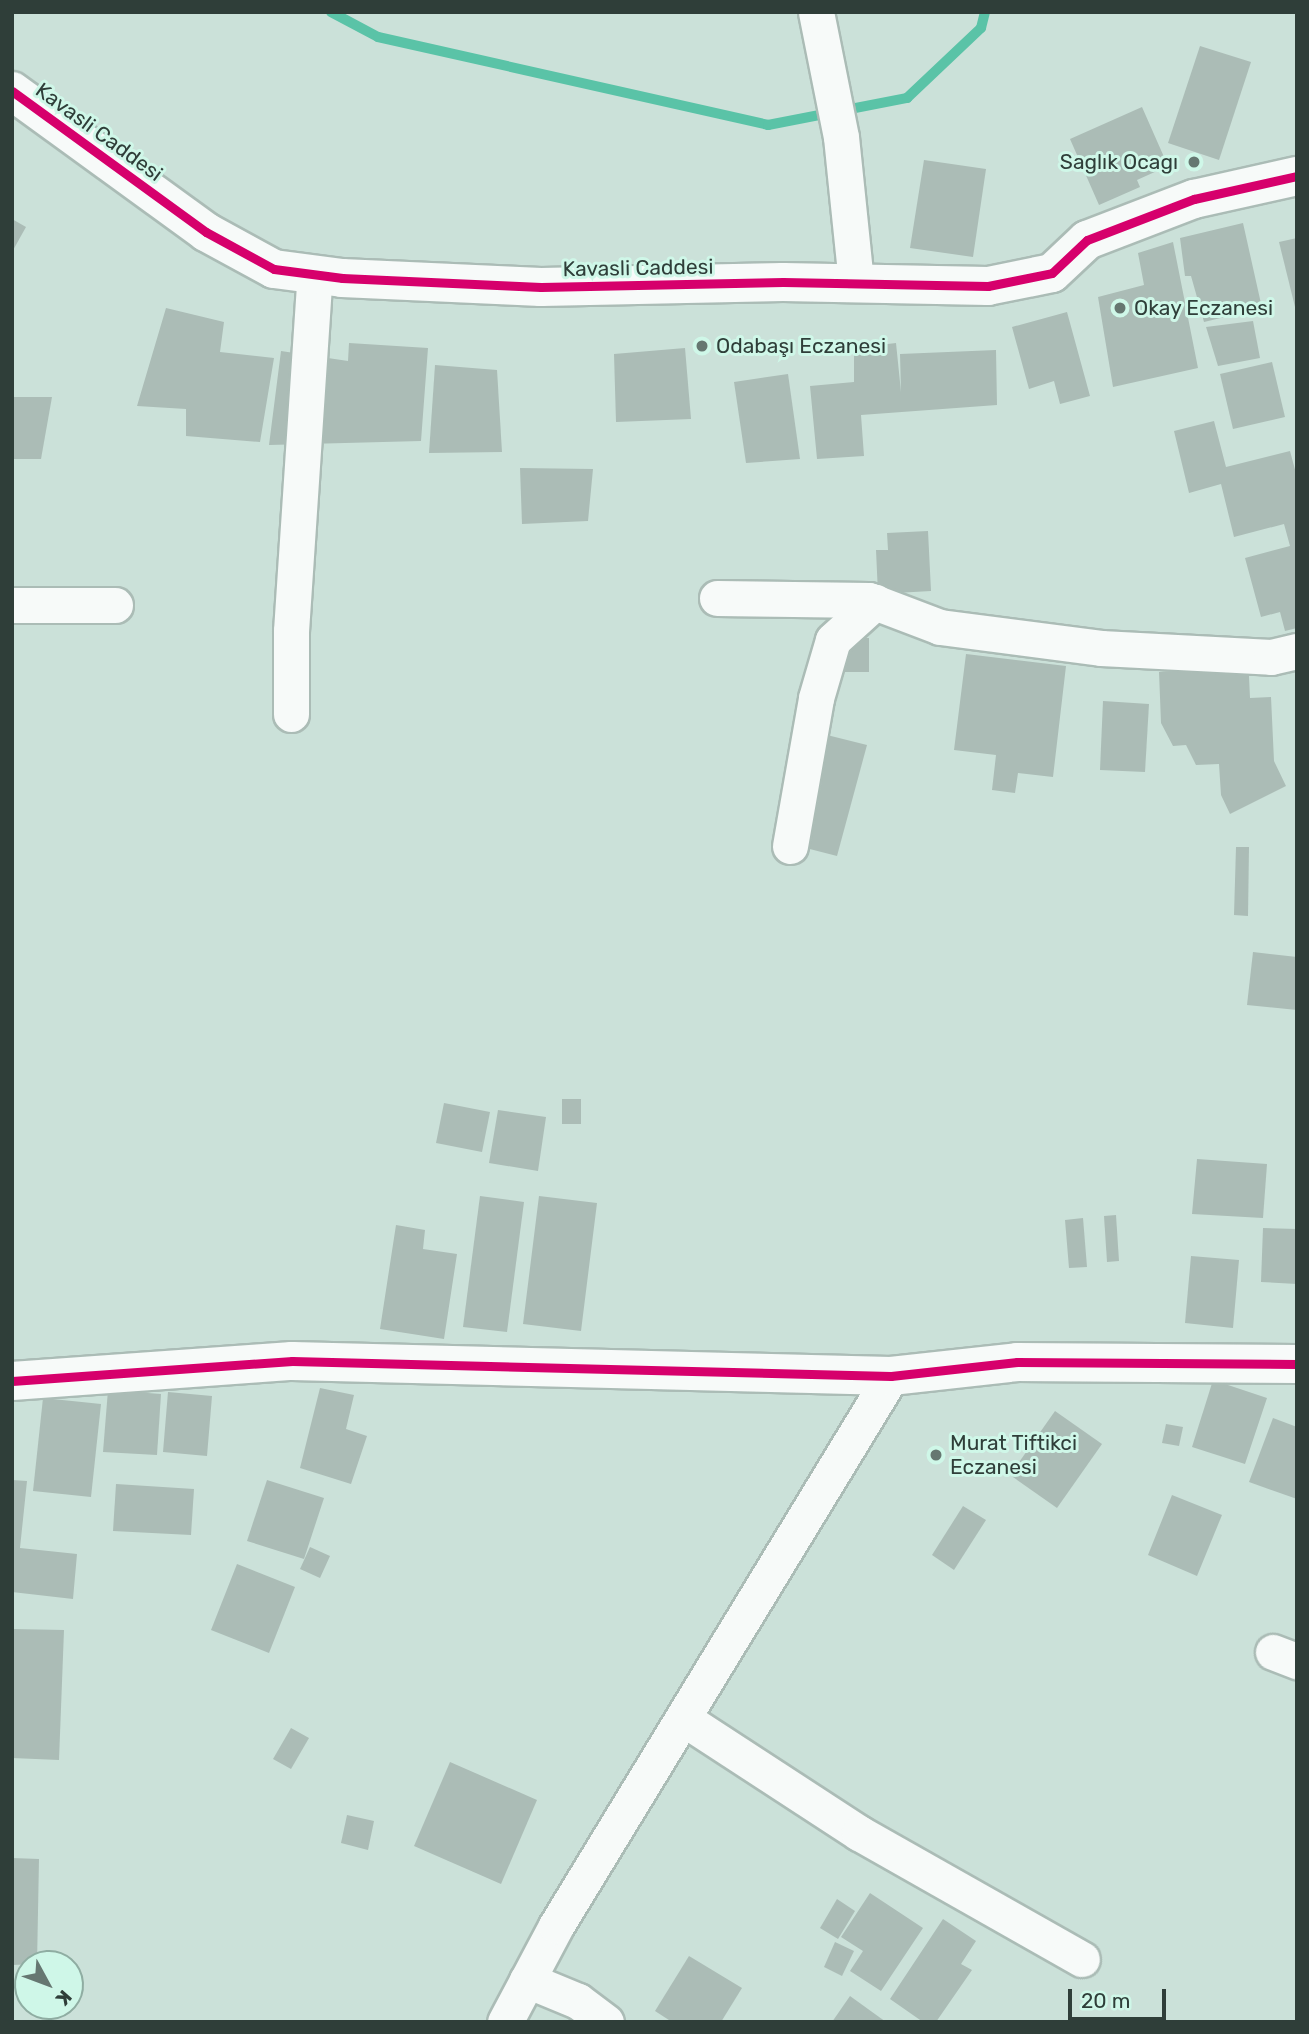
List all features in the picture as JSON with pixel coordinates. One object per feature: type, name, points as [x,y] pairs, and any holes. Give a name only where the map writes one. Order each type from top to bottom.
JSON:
[{"type":"street","points":[[816,12],[841,136],[856,283]]},
{"type":"street","name":"Kavasli Caddesi","points":[[12,91],[206,232],[274,269],[314,274],[541,287],[856,283],[989,286],[1052,273],[1087,240],[1194,199],[1297,176]]},
{"type":"street","points":[[290,714],[291,631],[314,274]]},
{"type":"street","points":[[717,598],[875,603],[940,627],[1101,648],[1270,657],[1297,651]]},
{"type":"street","points":[[790,846],[816,698],[833,640],[875,603]]},
{"type":"street","points":[[12,605],[115,606]]},
{"type":"street","points":[[12,1381],[292,1361],[891,1376],[1017,1362],[1297,1364]]},
{"type":"street","points":[[505,2022],[527,1980],[891,1376]]},
{"type":"street","points":[[684,1719],[859,1833],[1082,1959]]},
{"type":"street","points":[[527,1980],[578,2001],[606,2022]]},
{"type":"building","points":[[1200,46],[1251,62],[1219,160],[1168,143]]},
{"type":"building","points":[[1142,107],[1168,166],[1137,180],[1140,187],[1099,205],[1070,139]]},
{"type":"building","points":[[924,160],[986,169],[973,257],[910,248]]},
{"type":"building","points":[[12,219],[26,227],[12,252]]},
{"type":"building","points":[[1243,223],[1262,308],[1204,322],[1191,276],[1185,276],[1180,238]]},
{"type":"building","points":[[1297,238],[1297,311],[1296,311],[1279,242]]},
{"type":"building","points":[[1173,242],[1198,368],[1113,387],[1098,297],[1144,285],[1138,253]]},
{"type":"building","points":[[166,308],[224,322],[220,352],[274,358],[260,442],[186,436],[186,409],[137,406]]},
{"type":"building","points":[[1067,312],[1090,396],[1060,404],[1054,381],[1029,389],[1012,327]]},
{"type":"building","points":[[1253,321],[1260,358],[1218,366],[1206,327]]},
{"type":"building","points":[[349,343],[428,348],[421,441],[269,445],[281,351],[348,361]]},
{"type":"building","points":[[896,343],[901,392],[900,354],[996,350],[997,405],[861,415],[864,456],[817,459],[810,386],[854,382],[854,348]]},
{"type":"building","points":[[685,348],[691,419],[616,422],[614,354]]},
{"type":"building","points":[[1272,362],[1285,417],[1233,429],[1220,374]]},
{"type":"building","points":[[435,365],[497,370],[502,452],[429,453]]},
{"type":"building","points":[[788,374],[800,459],[746,463],[734,382]]},
{"type":"building","points":[[12,397],[52,397],[41,459],[12,459]]},
{"type":"building","points":[[1214,421],[1226,467],[1290,451],[1297,477],[1297,628],[1285,631],[1280,612],[1261,617],[1245,558],[1290,546],[1284,524],[1234,537],[1221,484],[1189,493],[1174,431]]},
{"type":"building","points":[[520,468],[593,469],[588,521],[522,524]]},
{"type":"building","points":[[928,531],[931,591],[878,594],[876,550],[888,550],[887,533]]},
{"type":"building","points":[[844,638],[869,638],[869,672],[844,672]]},
{"type":"building","points":[[966,654],[1066,666],[1053,777],[1018,773],[1015,793],[992,790],[996,755],[954,750]]},
{"type":"building","points":[[1248,655],[1250,698],[1271,697],[1274,761],[1286,786],[1230,814],[1221,795],[1219,764],[1196,765],[1186,745],[1173,746],[1161,723],[1159,672],[1194,670]]},
{"type":"building","points":[[1103,701],[1149,704],[1145,772],[1100,770]]},
{"type":"building","points":[[827,735],[867,745],[837,856],[798,846]]},
{"type":"building","points":[[1236,847],[1249,847],[1248,916],[1234,915]]},
{"type":"building","points":[[1253,952],[1297,957],[1297,1010],[1247,1005]]},
{"type":"building","points":[[562,1099],[581,1099],[581,1124],[562,1124]]},
{"type":"building","points":[[444,1103],[490,1112],[482,1152],[436,1143]]},
{"type":"building","points":[[498,1110],[546,1117],[538,1171],[489,1163]]},
{"type":"building","points":[[1197,1159],[1267,1164],[1263,1218],[1192,1214]]},
{"type":"building","points":[[480,1196],[524,1202],[507,1332],[463,1327]]},
{"type":"building","points":[[539,1196],[597,1203],[581,1331],[523,1324]]},
{"type":"building","points":[[1116,1215],[1119,1261],[1107,1262],[1104,1216]]},
{"type":"building","points":[[1083,1218],[1087,1267],[1069,1268],[1065,1220]]},
{"type":"building","points":[[396,1225],[425,1230],[423,1249],[457,1254],[444,1339],[380,1329]]},
{"type":"building","points":[[1263,1228],[1297,1229],[1297,1284],[1261,1282]]},
{"type":"building","points":[[1191,1256],[1239,1260],[1233,1328],[1185,1323]]},
{"type":"building","points":[[1213,1380],[1267,1398],[1245,1464],[1192,1447]]},
{"type":"building","points":[[320,1388],[354,1395],[346,1429],[367,1436],[351,1484],[300,1468]]},
{"type":"building","points":[[108,1390],[161,1394],[157,1455],[103,1452]]},
{"type":"building","points":[[168,1392],[212,1396],[207,1456],[163,1452]]},
{"type":"building","points":[[43,1398],[101,1404],[91,1497],[33,1491]]},
{"type":"building","points":[[1055,1411],[1102,1444],[1057,1508],[1010,1475]]},
{"type":"building","points":[[1273,1418],[1297,1427],[1297,1499],[1249,1482]]},
{"type":"building","points":[[1166,1424],[1183,1427],[1179,1446],[1162,1443]]},
{"type":"building","points":[[12,1480],[27,1481],[20,1548],[77,1554],[73,1599],[12,1592]]},
{"type":"building","points":[[267,1480],[324,1498],[304,1559],[247,1541]]},
{"type":"building","points":[[116,1484],[194,1489],[191,1535],[113,1531]]},
{"type":"building","points":[[1172,1495],[1222,1515],[1197,1576],[1148,1555]]},
{"type":"building","points":[[963,1506],[986,1520],[954,1570],[932,1555]]},
{"type":"building","points":[[310,1547],[330,1556],[320,1578],[300,1569]]},
{"type":"building","points":[[237,1564],[295,1587],[269,1653],[211,1630]]},
{"type":"building","points":[[12,1629],[64,1630],[59,1760],[12,1758]]},
{"type":"building","points":[[291,1728],[309,1738],[291,1769],[273,1759]]},
{"type":"building","points":[[450,1762],[537,1800],[501,1884],[414,1846]]},
{"type":"building","points":[[347,1815],[374,1821],[368,1850],[341,1843]]},
{"type":"building","points":[[12,1858],[39,1859],[37,1950],[14,1950],[12,1965]]},
{"type":"building","points":[[870,1893],[923,1928],[881,1991],[850,1971],[863,1951],[841,1937]]},
{"type":"building","points":[[837,1899],[855,1911],[838,1939],[820,1928]]},
{"type":"building","points":[[943,1919],[976,1941],[961,1964],[972,1970],[936,2022],[923,2022],[890,1999]]},
{"type":"building","points":[[835,1942],[854,1951],[842,1976],[824,1967]]},
{"type":"building","points":[[689,1956],[742,1988],[721,2022],[672,2022],[655,2011]]},
{"type":"building","points":[[850,1996],[886,2022],[832,2022]]},
{"type":"waterway","points":[[331,12],[378,37],[768,125],[907,98],[981,28],[985,12]]},
{"type":"cycle path","points":[[12,91],[206,232],[274,269],[342,278],[541,287],[783,282],[988,286],[1052,273],[1087,240],[1194,199],[1297,176]]},
{"type":"cycle path","points":[[12,1381],[292,1361],[891,1376],[1017,1362],[1297,1364]]},
{"type":"place","name":"Saglık Ocagı","points":[[1194,162]]},
{"type":"place","name":"Okay Eczanesi","points":[[1120,308]]},
{"type":"place","name":"Odabaşı Eczanesi","points":[[702,346]]},
{"type":"place","name":"Murat Tiftikci Eczanesi","points":[[936,1455]]}]
